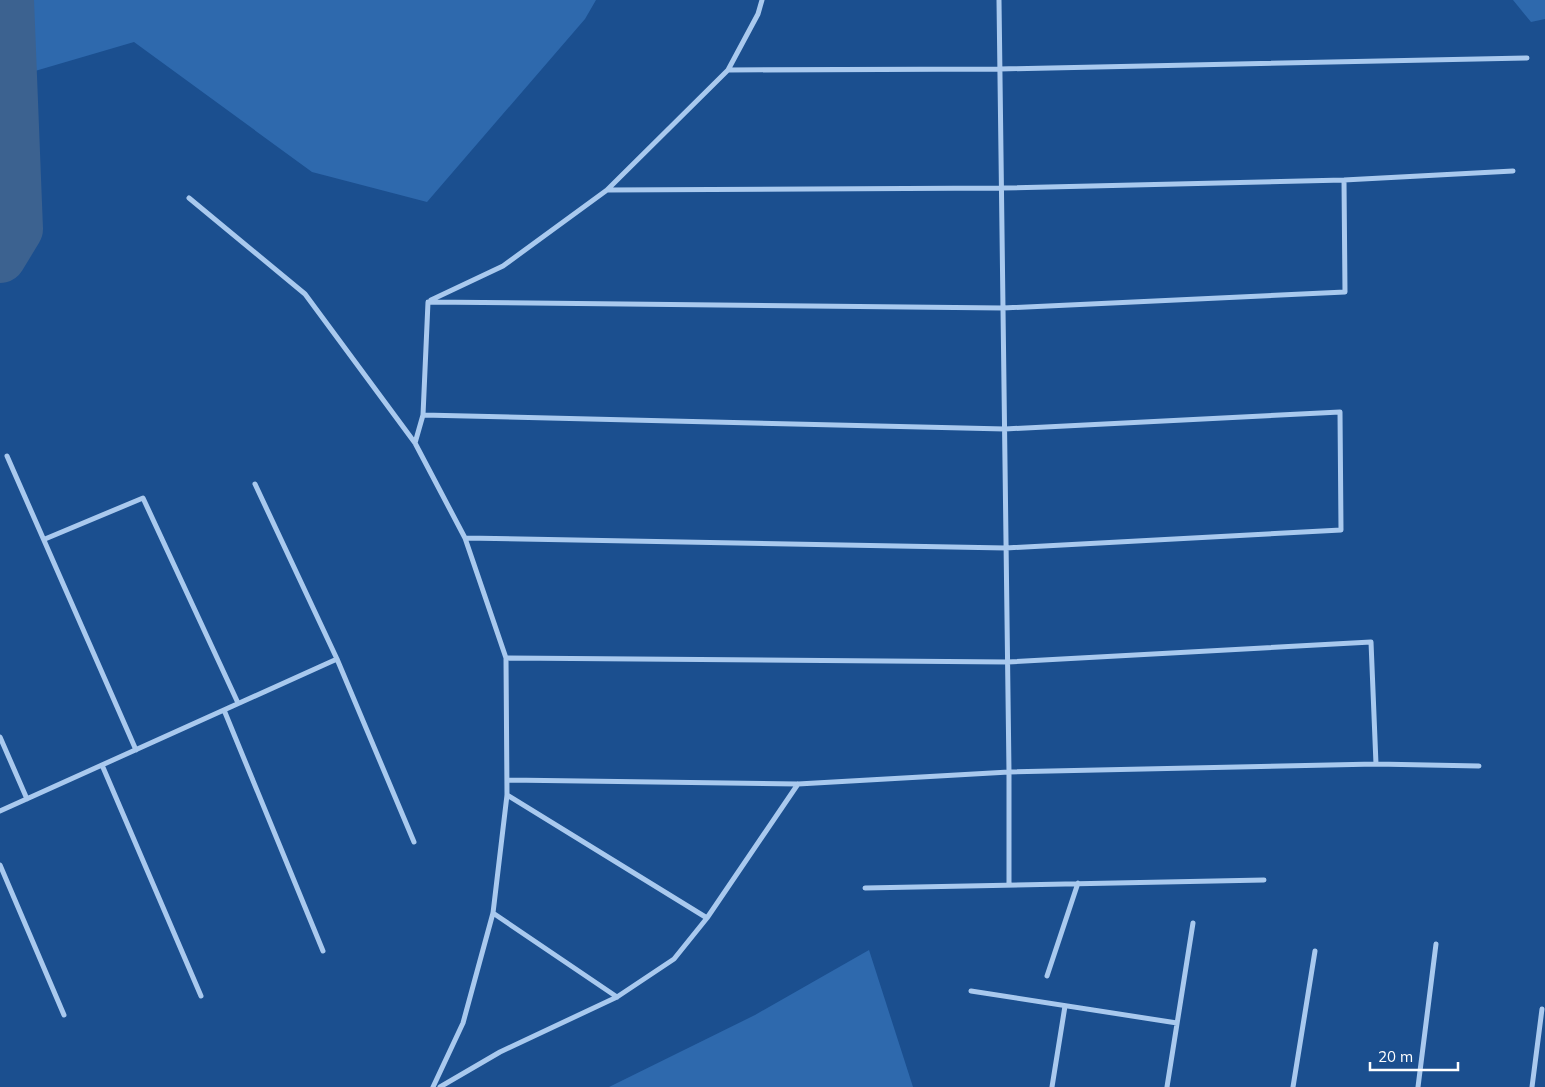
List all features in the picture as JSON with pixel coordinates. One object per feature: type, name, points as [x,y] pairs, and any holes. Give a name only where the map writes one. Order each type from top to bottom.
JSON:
[{"type":"street","points":[[428,302],[503,266],[607,190],[728,70],[758,14],[762,0]]},
{"type":"street","points":[[999,0],[1008,662],[1009,885]]},
{"type":"street","points":[[728,70],[1000,68],[1528,58]]},
{"type":"street","points":[[607,190],[1002,188],[1344,180],[1513,171]]},
{"type":"street","points":[[428,302],[1003,308],[1345,292],[1344,180]]},
{"type":"street","points":[[190,198],[306,294],[414,443],[465,538],[506,658],[507,795],[493,913],[463,1023],[433,1087]]},
{"type":"street","points":[[414,443],[422,416],[428,302]]},
{"type":"street","points":[[422,416],[1005,428],[1340,412],[1341,530],[1006,548],[465,538]]},
{"type":"street","points":[[7,456],[136,750]]},
{"type":"street","points":[[255,484],[337,659],[414,842]]},
{"type":"street","points":[[44,539],[143,498],[238,704]]},
{"type":"street","points":[[506,658],[1008,662],[1371,642],[1376,764]]},
{"type":"street","points":[[0,811],[337,659]]},
{"type":"street","points":[[224,710],[323,951]]},
{"type":"street","points":[[0,737],[27,799]]},
{"type":"street","points":[[506,780],[798,784],[1009,772],[1376,764],[1479,766]]},
{"type":"street","points":[[102,765],[201,996]]},
{"type":"street","points":[[440,1087],[500,1052],[617,997],[674,959],[708,918],[798,784]]},
{"type":"street","points":[[507,795],[708,918]]},
{"type":"street","points":[[0,865],[64,1015]]},
{"type":"street","points":[[865,888],[1264,880]]},
{"type":"street","points":[[1047,976],[1078,884]]},
{"type":"street","points":[[493,913],[617,997]]},
{"type":"street","points":[[1167,1087],[1193,923]]},
{"type":"street","points":[[1418,1087],[1436,944]]},
{"type":"street","points":[[1294,1087],[1316,951]]},
{"type":"street","points":[[971,990],[1177,1023]]},
{"type":"street","points":[[1052,1087],[1065,1006]]},
{"type":"street","points":[[1532,1087],[1542,1008]]},
{"type":"shaded area","points":[[0,0],[596,0],[585,19],[427,202],[312,172],[134,42],[35,71],[0,15]]},
{"type":"shaded area","points":[[1513,0],[1545,0],[1545,19],[1531,22]]},
{"type":"shaded area","points":[[869,950],[913,1087],[609,1087],[755,1015]]},
{"type":"waterway","points":[[0,257],[17,229],[8,0]]}]
